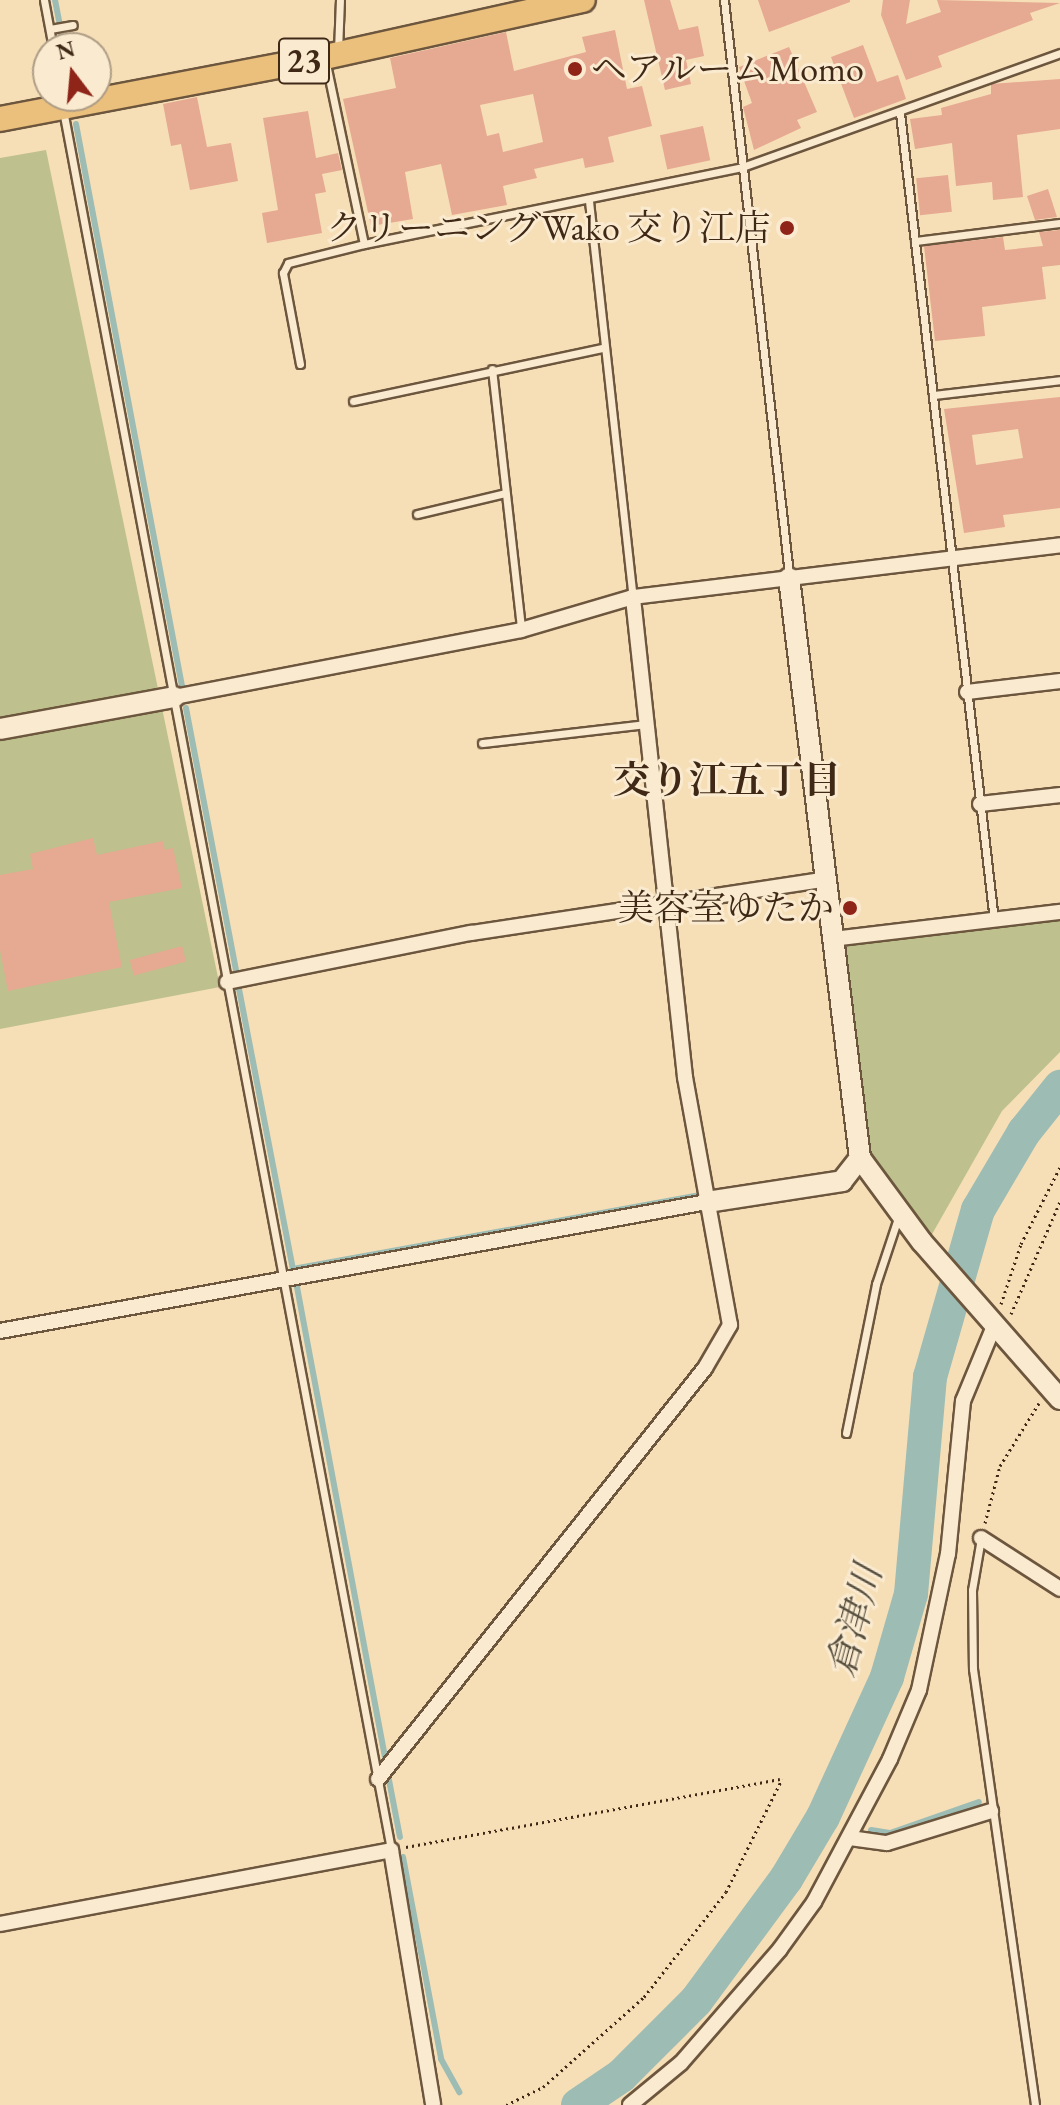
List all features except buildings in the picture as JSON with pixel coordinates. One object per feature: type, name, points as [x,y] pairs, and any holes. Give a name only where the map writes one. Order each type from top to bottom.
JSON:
[{"type":"main road","name":"23","points":[[112,94],[331,55],[583,0]]},
{"type":"main road","name":"23","points":[[8,119],[32,112]]},
{"type":"street","points":[[0,729],[521,630],[633,597],[1060,545]]},
{"type":"street","points":[[789,578],[823,880],[860,1158],[922,1242],[1055,1393]]},
{"type":"street","points":[[378,1779],[705,1368],[730,1325],[685,1077],[633,597]]},
{"type":"street","points":[[967,692],[1060,681]]},
{"type":"street","points":[[980,804],[1060,795]]},
{"type":"street","points":[[227,982],[666,901],[823,880]]},
{"type":"street","points":[[832,939],[1060,912]]},
{"type":"street","points":[[0,1331],[707,1202],[842,1181],[860,1158]]},
{"type":"street","points":[[630,2105],[681,2063],[780,1949],[850,1838],[919,1690],[948,1554],[963,1401],[994,1325]]},
{"type":"street","points":[[981,1538],[1060,1589]]},
{"type":"street","points":[[850,1838],[887,1843],[991,1811]]},
{"type":"street","points":[[0,1924],[391,1850],[433,2105]]},
{"type":"lane","points":[[44,0],[50,32]]},
{"type":"lane","points":[[340,0],[331,55],[364,244]]},
{"type":"lane","points":[[724,0],[789,578]]},
{"type":"lane","points":[[50,29],[73,25]]},
{"type":"lane","points":[[300,364],[283,273],[288,263],[364,244],[589,201],[742,167],[900,113],[1060,53]]},
{"type":"lane","points":[[64,112],[227,982],[286,1277],[391,1850]]},
{"type":"lane","points":[[900,113],[994,920]]},
{"type":"lane","points":[[589,201],[633,597]]},
{"type":"lane","points":[[915,241],[1060,223]]},
{"type":"lane","points":[[353,401],[492,369],[603,348]]},
{"type":"lane","points":[[492,369],[521,630]]},
{"type":"lane","points":[[933,395],[1060,380]]},
{"type":"lane","points":[[417,514],[505,493]]},
{"type":"lane","points":[[482,743],[645,724]]},
{"type":"lane","points":[[846,1433],[876,1284],[900,1213]]},
{"type":"lane","points":[[981,1538],[970,1624],[991,1811],[1035,2105]]},
{"type":"path","points":[[994,1325],[1021,1244],[1060,1167]]},
{"type":"path","points":[[994,1325],[1060,1202]]},
{"type":"path","points":[[981,1538],[1000,1466],[1055,1393]]},
{"type":"path","points":[[391,1850],[782,1779],[726,1892],[644,1997],[543,2087],[506,2105]]},
{"type":"green space","points":[[46,150],[220,987],[0,1029],[0,158]]},
{"type":"green space","points":[[1060,920],[1060,1052],[1002,1111],[931,1236],[865,1152],[841,946]]},
{"type":"waterway","points":[[55,0],[59,21]]},
{"type":"waterway","points":[[76,124],[182,686]]},
{"type":"waterway","points":[[186,708],[236,970]]},
{"type":"waterway","points":[[239,989],[293,1269],[696,1196]]},
{"type":"waterway","name":"倉津川","points":[[578,2105],[621,2076],[696,2001],[786,1879],[823,1817],[887,1677],[911,1594],[930,1377],[978,1210],[1024,1132],[1060,1087]]},
{"type":"waterway","points":[[297,1287],[385,1757]]},
{"type":"waterway","points":[[389,1780],[400,1837]]},
{"type":"waterway","points":[[871,1830],[890,1833],[979,1802]]},
{"type":"waterway","points":[[403,1857],[441,2059],[459,2092]]},
{"type":"place","name":"ヘアルームMomo","points":[[575,69]]},
{"type":"place","name":"クリーニングWako 交り江店","points":[[787,228]]},
{"type":"place","name":"美容室ゆたか","points":[[850,908]]},
{"type":"district","name":"交り江五丁目","points":[[727,780]]}]
